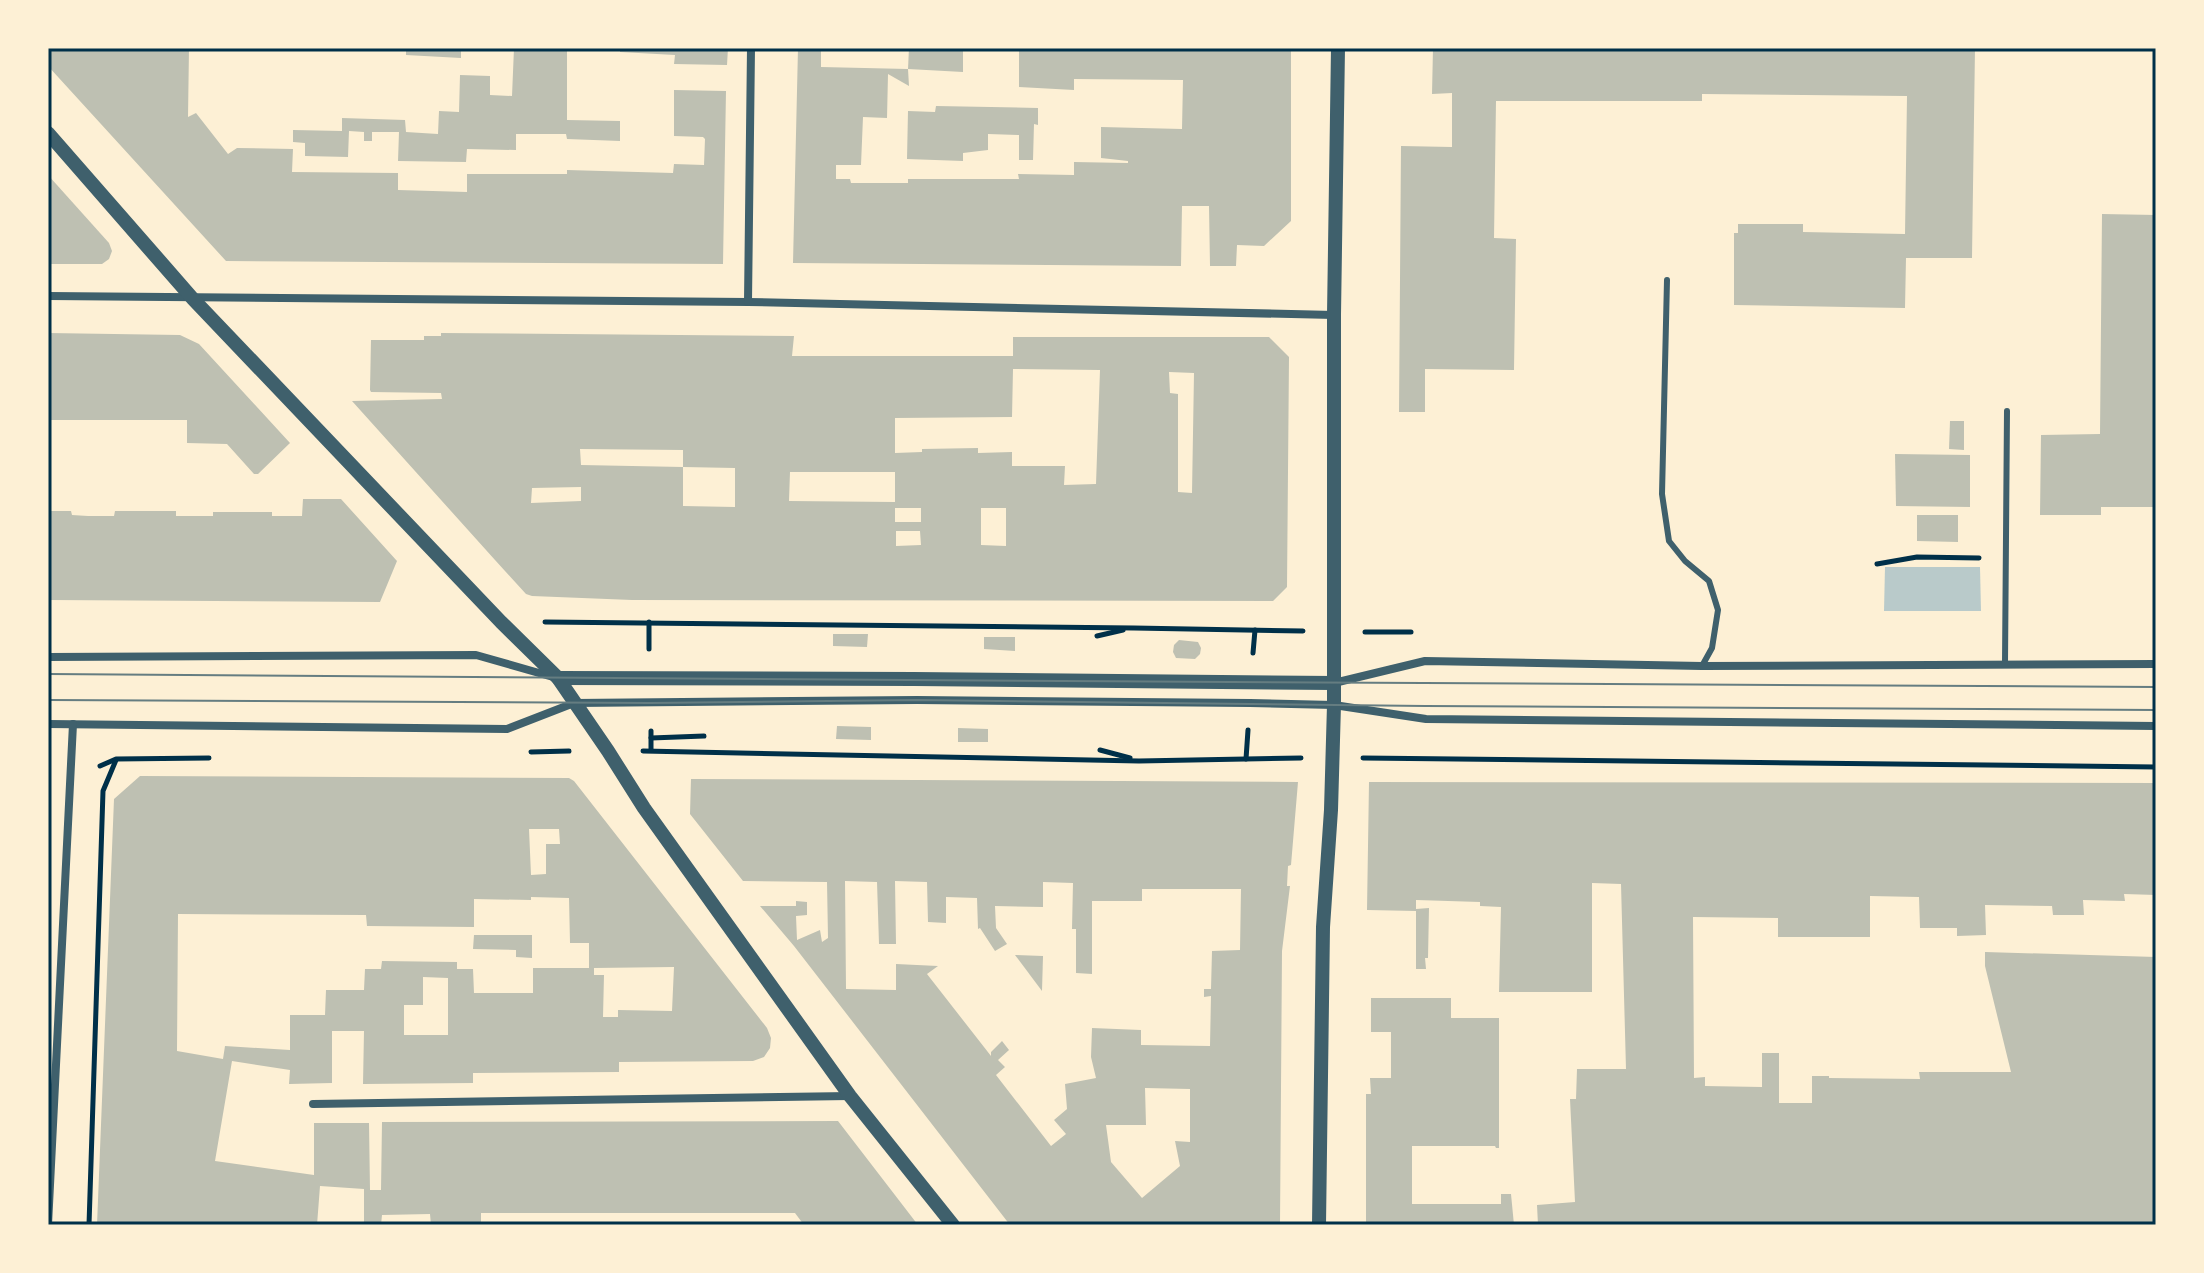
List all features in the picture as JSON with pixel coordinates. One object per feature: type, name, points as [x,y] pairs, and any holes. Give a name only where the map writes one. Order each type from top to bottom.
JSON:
[{"type":"street","points":[[748,302],[751,48]]},
{"type":"street","points":[[1319,1225],[1323,927],[1334,705],[1338,48]]},
{"type":"street","points":[[48,133],[193,299],[558,678],[644,808],[850,1096],[953,1225]]},
{"type":"street","points":[[48,296],[748,302],[1334,315]]},
{"type":"street","points":[[48,657],[476,655],[558,678],[1334,683],[1425,661],[1702,666],[2156,664]]},
{"type":"street","points":[[48,724],[507,729],[574,703],[917,700],[1334,705],[1426,719],[2156,726]]},
{"type":"street","points":[[48,1225],[73,724]]},
{"type":"street","points":[[313,1104],[850,1096]]},
{"type":"lane","points":[[1667,280],[1662,494],[1669,541],[1685,561],[1709,581],[1718,610],[1712,648],[1702,666]]},
{"type":"lane","points":[[2005,663],[2007,411]]},
{"type":"path","points":[[1877,564],[1917,557],[2006,559]]},
{"type":"path","points":[[532,622],[1289,631]]},
{"type":"path","points":[[1097,636],[1134,628]]},
{"type":"path","points":[[651,738],[704,736]]},
{"type":"path","points":[[1100,750],[1139,761]]},
{"type":"path","points":[[631,751],[1139,761],[1300,758]]},
{"type":"path","points":[[1364,758],[2156,767]]},
{"type":"path","points":[[89,1225],[103,791],[116,759]]},
{"type":"shaded area","points":[[1885,567],[1980,567],[1981,611],[1884,611]]},
{"type":"building","points":[[48,48],[189,48],[188,117],[196,113],[228,154],[237,148],[293,149],[292,172],[398,173],[398,190],[467,192],[467,174],[567,174],[567,170],[673,173],[674,164],[704,165],[703,137],[674,136],[674,90],[726,91],[723,264],[226,261],[48,66]]},
{"type":"building","points":[[406,48],[461,48],[461,58],[406,55]]},
{"type":"building","points":[[514,48],[567,48],[567,120],[620,121],[620,141],[567,139],[566,134],[516,134],[516,150],[467,149],[466,162],[398,161],[399,132],[372,132],[372,141],[364,141],[364,132],[349,131],[348,157],[305,156],[305,143],[293,142],[293,130],[342,131],[342,118],[405,120],[406,132],[438,134],[439,111],[459,112],[460,75],[490,76],[490,95],[512,96]]},
{"type":"building","points":[[620,48],[728,48],[727,65],[674,64],[675,55],[620,52]]},
{"type":"building","points":[[798,48],[819,48],[821,67],[908,69],[909,86],[888,74],[887,118],[863,117],[861,165],[836,165],[836,179],[850,179],[851,183],[908,183],[908,179],[1019,179],[1018,174],[1074,175],[1074,162],[1128,163],[1101,158],[1101,127],[1182,129],[1183,80],[1074,79],[1074,90],[1019,87],[1019,48],[1291,48],[1291,221],[1264,246],[1237,245],[1236,266],[1210,266],[1209,206],[1182,206],[1181,266],[793,263]]},
{"type":"building","points":[[909,48],[963,48],[963,72],[908,69]]},
{"type":"building","points":[[1433,48],[1975,48],[1972,258],[1906,258],[1905,308],[1734,305],[1734,233],[1738,233],[1738,224],[1803,224],[1803,232],[1905,234],[1907,96],[1702,94],[1702,101],[1496,101],[1494,238],[1516,239],[1514,370],[1425,369],[1425,412],[1399,412],[1401,146],[1452,147],[1452,93],[1432,94]]},
{"type":"building","points":[[936,106],[1038,108],[1038,125],[1034,124],[1033,160],[1019,160],[1019,135],[988,134],[988,150],[963,153],[963,161],[907,159],[908,111],[935,112]]},
{"type":"building","points":[[48,175],[109,243],[112,251],[109,259],[102,264],[48,264]]},
{"type":"building","points":[[2102,214],[2156,215],[2156,507],[2101,507],[2101,515],[2040,515],[2041,435],[2100,434]]},
{"type":"building","points":[[48,333],[180,335],[199,344],[290,443],[258,474],[254,474],[227,444],[187,443],[187,420],[48,420]]},
{"type":"building","points":[[441,333],[794,336],[792,356],[1013,356],[1013,337],[1269,337],[1289,357],[1287,587],[1273,601],[632,600],[532,596],[526,594],[352,401],[442,399],[441,393],[370,390],[371,340],[424,340],[424,336],[441,336]],"holes":[[[1013,369],[1100,370],[1096,484],[1064,485],[1065,466],[1012,466],[1012,452],[978,453],[978,448],[895,453],[895,418],[1012,417]],[[1169,372],[1194,373],[1192,493],[1178,492],[1178,394],[1170,393]],[[580,449],[683,450],[683,467],[581,465]],[[683,467],[735,468],[735,507],[683,506]],[[790,472],[895,472],[895,502],[789,501]],[[581,487],[581,501],[531,503],[532,488]],[[895,508],[921,508],[921,522],[895,522]],[[981,508],[1006,508],[1006,546],[981,545]],[[896,531],[920,531],[921,545],[896,546]]]},
{"type":"building","points":[[1950,421],[1964,421],[1964,450],[1949,449]]},
{"type":"building","points":[[1895,454],[1970,455],[1970,507],[1896,506]]},
{"type":"building","points":[[303,499],[341,499],[397,561],[380,602],[48,600],[48,511],[71,511],[72,515],[88,516],[114,516],[115,511],[176,511],[176,516],[213,516],[213,512],[272,512],[272,516],[302,516]]},
{"type":"building","points":[[1917,515],[1958,515],[1958,542],[1917,541]]},
{"type":"building","points":[[833,634],[868,634],[867,647],[833,646]]},
{"type":"building","points":[[984,637],[1015,637],[1015,651],[984,649]]},
{"type":"building","points":[[1179,640],[1198,642],[1200,654],[1195,659],[1176,658],[1174,645]]},
{"type":"building","points":[[837,726],[871,727],[871,740],[836,739]]},
{"type":"building","points":[[958,728],[988,729],[988,742],[958,742]]},
{"type":"building","points":[[140,776],[569,778],[767,1028],[771,1038],[770,1048],[764,1057],[753,1061],[619,1062],[619,1072],[473,1073],[473,1083],[363,1084],[364,1031],[332,1031],[332,1083],[289,1084],[290,1070],[232,1061],[215,1161],[314,1175],[314,1123],[369,1123],[370,1190],[381,1190],[382,1122],[838,1121],[918,1225],[804,1225],[795,1213],[481,1213],[481,1225],[431,1225],[430,1214],[382,1215],[381,1225],[364,1222],[364,1189],[320,1186],[317,1225],[97,1225],[114,799]],"holes":[[[529,829],[559,829],[560,844],[546,844],[546,874],[531,875]],[[531,897],[569,898],[570,943],[589,943],[589,968],[533,968],[533,993],[474,993],[473,969],[457,969],[457,962],[382,961],[381,969],[365,969],[364,990],[326,990],[325,1015],[290,1015],[290,1050],[225,1046],[223,1059],[177,1051],[178,914],[366,915],[367,926],[474,927],[474,899],[531,900]],[[674,967],[672,1011],[618,1010],[618,1017],[603,1017],[604,975],[594,975],[594,968]],[[423,977],[448,978],[448,1035],[404,1035],[404,1005],[423,1005]]]},
{"type":"building","points":[[691,779],[1298,782],[1282,951],[1280,1225],[1010,1225],[760,906],[796,906],[796,901],[807,902],[807,915],[796,916],[797,940],[820,930],[822,942],[828,938],[827,882],[743,881],[690,814]],"holes":[[[845,881],[877,882],[879,944],[896,944],[895,881],[927,882],[928,922],[946,923],[946,897],[977,898],[978,929],[995,951],[1007,944],[996,928],[995,906],[1043,907],[1043,882],[1073,883],[1072,929],[1076,929],[1076,973],[1092,974],[1092,901],[1142,901],[1142,889],[1241,889],[1240,950],[1212,951],[1211,989],[1204,989],[1204,997],[1211,996],[1210,1046],[1141,1045],[1141,1030],[1092,1028],[1091,1057],[1096,1078],[1065,1084],[1067,1109],[1054,1120],[1066,1134],[1051,1146],[996,1075],[1005,1067],[998,1060],[1009,1050],[1002,1041],[991,1056],[927,974],[938,966],[896,964],[896,990],[846,989]],[[1145,1088],[1190,1089],[1190,1142],[1175,1141],[1180,1166],[1142,1198],[1111,1162],[1106,1125],[1146,1125]]]},
{"type":"building","points":[[1369,782],[2156,783],[2156,895],[2124,894],[2125,901],[2083,900],[2084,915],[2053,915],[2052,906],[1985,905],[1986,935],[1957,936],[1957,928],[1920,928],[1919,897],[1870,896],[1870,937],[1778,937],[1778,918],[1693,917],[1694,1078],[1705,1077],[1705,1086],[1762,1087],[1762,1053],[1779,1053],[1779,1103],[1812,1103],[1812,1076],[1920,1079],[1919,1072],[2011,1072],[1985,966],[1985,952],[2156,957],[2156,1225],[1538,1225],[1537,1205],[1575,1202],[1570,1099],[1576,1099],[1577,1069],[1626,1069],[1621,884],[1592,883],[1592,992],[1499,992],[1501,907],[1480,906],[1480,902],[1416,900],[1416,909],[1429,908],[1426,969],[1416,969],[1416,911],[1367,910]]},
{"type":"building","points":[[474,935],[532,935],[532,958],[516,957],[516,950],[473,949]]},
{"type":"building","points":[[1015,955],[1043,956],[1042,991]]},
{"type":"building","points":[[1371,998],[1451,998],[1451,1018],[1499,1018],[1499,1148],[1412,1146],[1412,1204],[1501,1204],[1501,1194],[1511,1194],[1514,1225],[1366,1225],[1366,1094],[1371,1094],[1370,1078],[1391,1078],[1391,1032],[1371,1032]]},
{"type":"tram line","points":[[48,674],[2156,687]]},
{"type":"tram line","points":[[48,700],[650,703],[917,700],[2156,710]]}]
